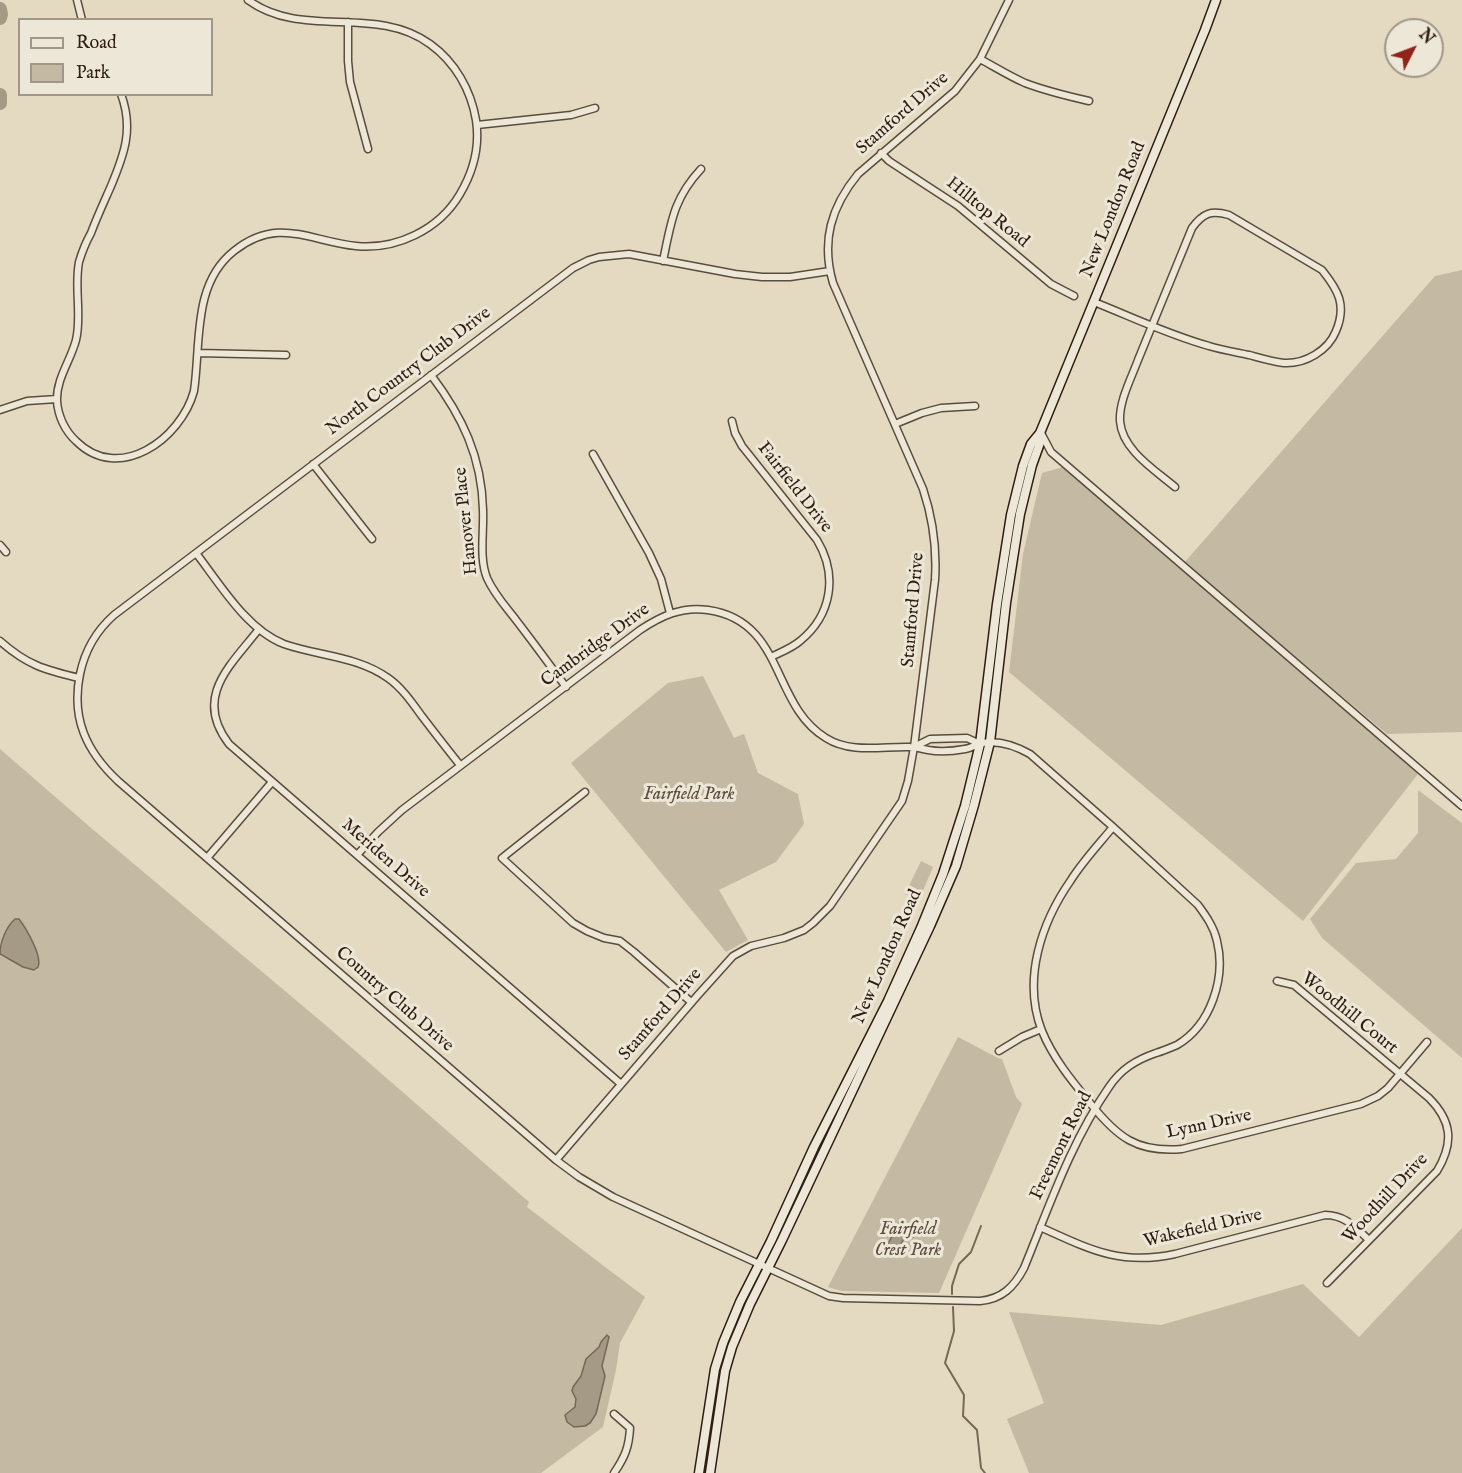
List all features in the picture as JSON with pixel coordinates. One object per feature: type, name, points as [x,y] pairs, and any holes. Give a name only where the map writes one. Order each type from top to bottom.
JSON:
[{"type":"main road","name":"New London Road","points":[[699,1473],[715,1370],[723,1343],[740,1302],[819,1137],[888,1001],[943,874],[965,806],[980,744],[1011,515],[1023,466],[1031,444],[1040,433],[1216,0]]},
{"type":"main road","name":"New London Road","points":[[710,1473],[725,1371],[732,1347],[750,1304],[926,937],[949,882],[974,805],[990,742],[1006,603],[1020,514],[1040,442],[1040,433]]},
{"type":"street","points":[[77,0],[82,18]]},
{"type":"street","points":[[122,96],[128,129],[126,147],[79,263],[78,329],[59,386],[57,399],[62,422],[79,445],[95,454],[115,458],[132,456],[163,440],[183,417],[194,391],[201,314],[206,292],[213,274],[229,255],[244,244],[261,236],[280,233],[301,234],[357,246],[386,245],[415,235],[438,220],[458,197],[472,168],[477,125],[472,102],[453,66],[430,44],[398,28],[285,17],[264,11],[248,0]]},
{"type":"street","name":"Stamford Drive","points":[[556,1160],[734,956],[751,946],[784,938],[804,930],[830,906],[902,801],[914,747],[935,580],[936,554],[932,520],[928,504],[895,424],[833,283],[828,259],[829,233],[839,200],[858,174],[955,91],[980,59],[1009,0]]},
{"type":"street","points":[[348,22],[350,82],[368,149]]},
{"type":"street","points":[[980,59],[1027,84],[1089,101]]},
{"type":"street","points":[[477,125],[571,115],[595,108]]},
{"type":"street","name":"Hilltop Road","points":[[881,153],[889,161],[958,206],[1051,284],[1074,296]]},
{"type":"street","points":[[663,261],[676,205],[689,182],[701,169]]},
{"type":"street","points":[[1094,302],[1152,325],[1188,340],[1285,363],[1302,360],[1318,353],[1327,346],[1334,335],[1340,322],[1342,308],[1333,283],[1322,270],[1229,215],[1218,212],[1208,214],[1198,220],[1192,228],[1152,325],[1122,403],[1120,423],[1136,454],[1175,487]]},
{"type":"street","name":"North Country Club Drive","points":[[79,678],[93,638],[106,622],[124,607],[556,279],[580,264],[599,257],[619,254],[762,278],[790,277],[830,271]]},
{"type":"street","points":[[198,353],[286,355]]},
{"type":"street","name":"Hanover Place","points":[[430,375],[459,416],[475,455],[482,494],[483,549],[487,578],[497,595],[566,687]]},
{"type":"street","points":[[0,410],[27,400],[57,399]]},
{"type":"street","points":[[895,424],[941,408],[975,406]]},
{"type":"street","name":"Fairfield Drive","points":[[732,421],[742,446],[817,540],[828,566],[830,585],[818,621],[798,642],[771,657]]},
{"type":"street","points":[[1040,433],[1051,453],[1462,806]]},
{"type":"street","points":[[593,454],[649,553],[661,579],[670,613]]},
{"type":"street","points":[[313,464],[372,539]]},
{"type":"street","points":[[0,545],[6,552]]},
{"type":"street","points":[[196,553],[238,608],[259,629],[282,643],[354,662],[388,678],[406,694],[460,765]]},
{"type":"street","name":"Cambridge Drive","points":[[357,855],[392,819],[640,630],[670,613],[691,609],[723,613],[733,617],[758,636],[801,715],[813,729],[827,739],[854,747],[914,747],[930,750],[966,749],[990,742]]},
{"type":"street","name":"Meriden Drive","points":[[259,629],[220,679],[216,692],[214,711],[219,728],[229,744],[621,1084]]},
{"type":"street","points":[[0,641],[20,658],[39,668],[79,678]]},
{"type":"street","name":"Country Club Drive","points":[[79,678],[76,700],[78,717],[95,756],[101,764],[556,1160],[607,1193],[768,1269]]},
{"type":"street","name":"Cambridge Drive","points":[[914,747],[930,739],[967,738],[980,744]]},
{"type":"street","name":"Freemont Road","points":[[768,1269],[837,1298],[985,1301],[1001,1295],[1014,1285],[1024,1268],[1065,1167],[1109,1087],[1124,1070],[1140,1059],[1177,1044],[1199,1024],[1213,998],[1219,972],[1219,960],[1217,940],[1205,914],[1189,896],[1029,754],[1015,747],[990,742]]},
{"type":"street","points":[[207,858],[272,782]]},
{"type":"street","points":[[585,792],[502,858],[573,923],[603,938],[620,941],[692,1002]]},
{"type":"street","name":"Lynn Drive","points":[[1113,827],[1062,893],[1040,943],[1035,965],[1034,985],[1041,1029],[1057,1060],[1095,1110],[1119,1135],[1138,1145],[1160,1150],[1182,1149],[1361,1104],[1383,1093],[1427,1042]]},
{"type":"street","name":"Woodhill Court","points":[[1277,981],[1294,985],[1400,1074]]},
{"type":"street","points":[[999,1051],[1041,1029]]},
{"type":"street","name":"Woodhill Drive","points":[[1327,1282],[1437,1171],[1444,1157],[1448,1142],[1447,1125],[1441,1111],[1400,1074]]},
{"type":"street","name":"Wakefield Drive","points":[[1040,1227],[1098,1252],[1138,1259],[1175,1254],[1325,1215],[1345,1219],[1369,1240]]},
{"type":"street","points":[[614,1414],[630,1428],[629,1444],[614,1473]]},
{"type":"green space","points":[[1462,270],[1462,732],[1387,734],[1184,563],[1435,276]]},
{"type":"green space","points":[[1063,467],[1418,774],[1303,921],[1009,672],[1023,554],[1042,473]]},
{"type":"green space","name":"Fairfield Park","points":[[703,676],[734,738],[744,734],[758,773],[798,794],[804,824],[776,862],[719,890],[748,940],[726,952],[571,763],[668,683]]},
{"type":"green space","points":[[0,749],[329,1028],[529,1202],[527,1207],[645,1297],[620,1343],[603,1427],[541,1473],[0,1473]]},
{"type":"green space","points":[[1418,790],[1462,823],[1462,1058],[1322,938],[1310,919],[1356,863],[1396,859],[1418,833]]},
{"type":"green space","points":[[921,861],[933,867],[919,900],[905,894]]},
{"type":"green space","name":"Fairfield Crest Park","points":[[958,1037],[1002,1059],[1016,1097],[1022,1104],[939,1293],[842,1291],[828,1287]]},
{"type":"green space","points":[[1462,1228],[1462,1473],[1029,1473],[1007,1419],[1044,1403],[1009,1312],[1161,1325],[1303,1284],[1359,1337]]},
{"type":"shaded area","points":[[15,919],[19,919],[22,923],[36,949],[39,962],[38,967],[34,970],[23,967],[0,954],[4,935]]},
{"type":"shaded area","points":[[899,1222],[915,1231],[913,1237],[905,1236],[897,1253],[886,1248]]},
{"type":"shaded area","points":[[607,1335],[609,1337],[602,1366],[605,1376],[596,1414],[585,1426],[574,1427],[567,1422],[565,1415],[575,1407],[573,1387],[581,1376],[586,1359],[599,1347]]},
{"type":"waterway","points":[[0,9],[0,18]]},
{"type":"waterway","points":[[0,95],[0,103]]},
{"type":"waterway","points":[[952,1294],[952,1286],[959,1264],[971,1252],[981,1226]]},
{"type":"waterway","points":[[953,1307],[954,1331],[945,1363],[964,1395],[963,1416],[977,1430],[981,1468],[985,1473]]}]
